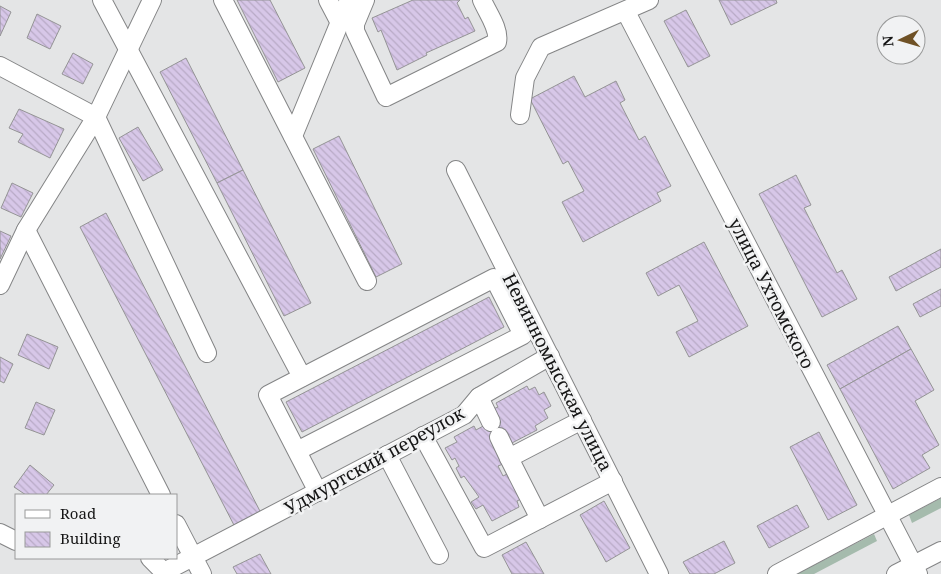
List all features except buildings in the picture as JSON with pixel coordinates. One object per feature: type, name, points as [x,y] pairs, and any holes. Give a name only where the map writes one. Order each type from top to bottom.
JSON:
[{"type":"street","points":[[102,0],[302,377]]},
{"type":"street","points":[[2,276],[26,230],[96,117],[152,0]]},
{"type":"street","points":[[222,0],[368,281]]},
{"type":"street","points":[[328,0],[339,21]]},
{"type":"street","points":[[293,136],[349,0]]},
{"type":"street","points":[[365,0],[355,24],[355,31],[386,97],[496,42],[498,36],[496,29],[482,0]]},
{"type":"street","points":[[520,115],[525,78],[541,47],[626,12],[649,0]]},
{"type":"street","name":"улица Ухтомского","points":[[626,12],[916,569]]},
{"type":"street","points":[[0,66],[96,117],[207,353]]},
{"type":"street","name":"Невинномысская улица","points":[[456,170],[659,574]]},
{"type":"street","points":[[26,230],[160,494]]},
{"type":"street","points":[[297,451],[523,334],[494,278],[268,394],[297,451],[318,492]]},
{"type":"street","name":"Удмуртский переулок","points":[[151,559],[164,572],[193,558],[464,415],[479,398],[550,356]]},
{"type":"street","points":[[479,398],[540,519]]},
{"type":"street","points":[[509,458],[582,420]]},
{"type":"street","points":[[424,436],[484,548],[612,482]]},
{"type":"street","points":[[387,455],[439,555]]},
{"type":"street","points":[[777,574],[941,487]]},
{"type":"street","points":[[178,528],[202,574]]},
{"type":"street","points":[[0,534],[15,541]]},
{"type":"street","points":[[896,574],[916,569],[941,551]]},
{"type":"green space","points":[[941,498],[941,508],[912,523],[909,515]]},
{"type":"green space","points":[[874,534],[877,541],[814,574],[797,574]]}]
